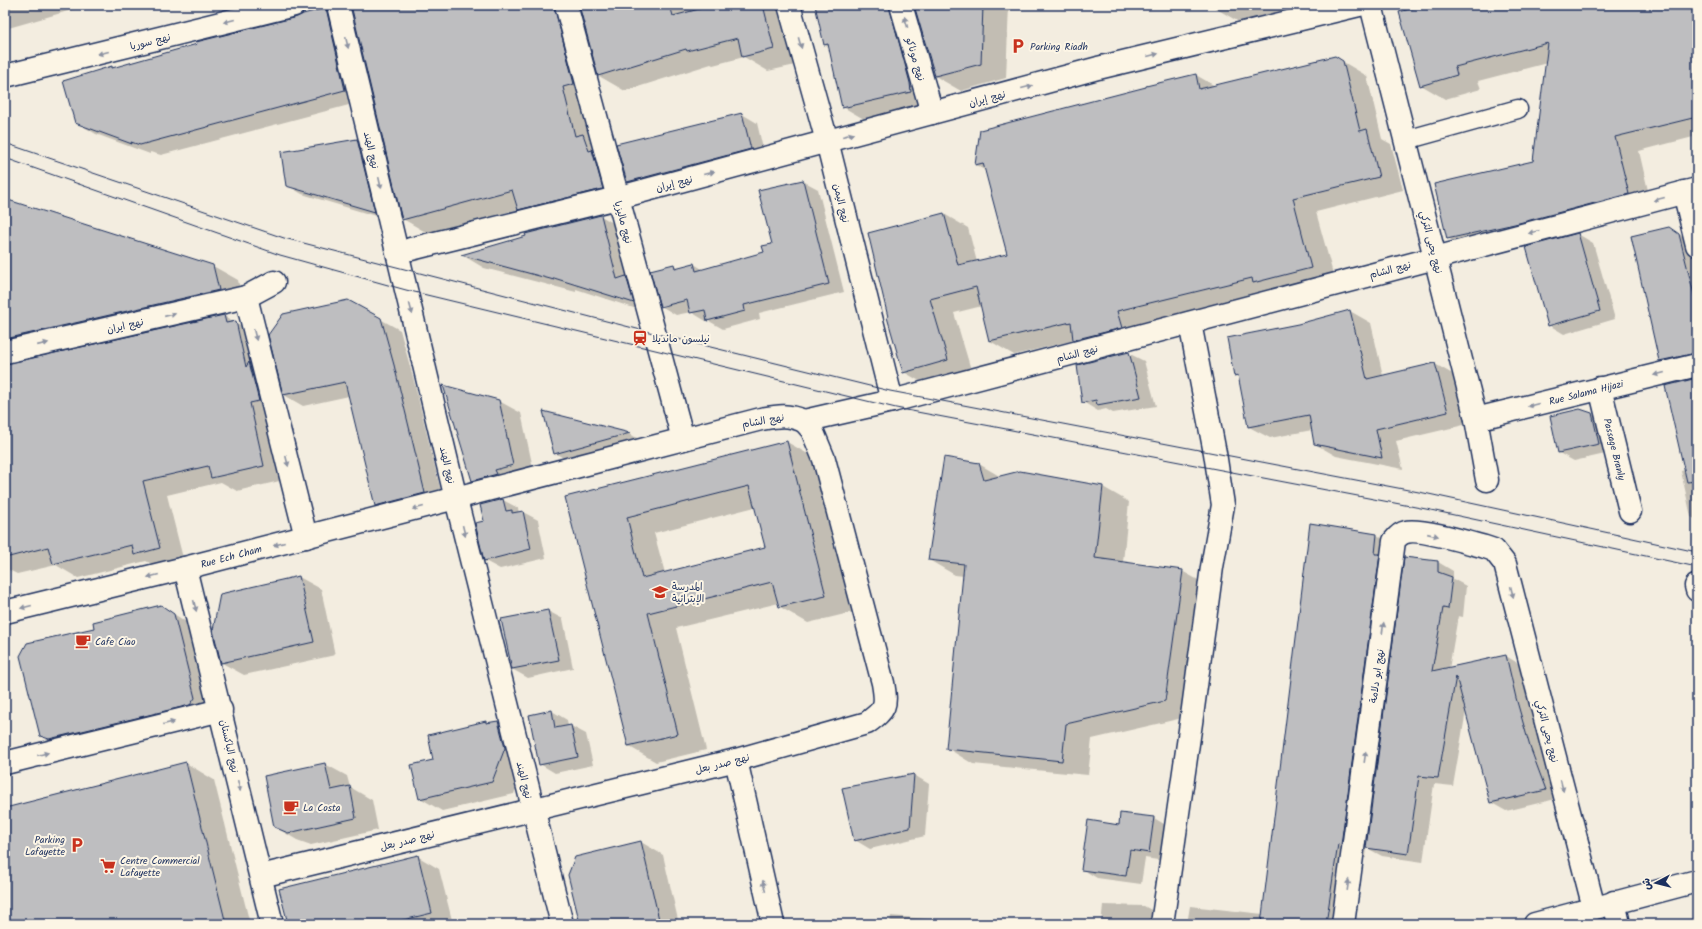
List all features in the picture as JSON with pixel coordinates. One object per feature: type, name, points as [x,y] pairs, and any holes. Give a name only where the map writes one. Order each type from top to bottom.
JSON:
[{"type":"street","name":"نهج سوريا","points":[[5,76],[294,5]]},
{"type":"street","name":"نهج الهند","points":[[338,5],[456,499],[532,810],[562,924]]},
{"type":"street","name":"نهج ماليزيا","points":[[566,5],[683,440]]},
{"type":"street","name":"نهج اليمن","points":[[789,5],[827,141],[892,401]]},
{"type":"street","name":"نهج موناكو","points":[[901,5],[932,113]]},
{"type":"street","name":"نهج إيران","points":[[411,250],[617,198],[1098,68],[1359,5]]},
{"type":"street","name":"نهج يحيى التركي","points":[[1371,5],[1476,419],[1487,480]]},
{"type":"street","name":"نهج الشام","points":[[456,499],[761,419],[792,416],[804,421],[892,401],[1690,190]]},
{"type":"street","points":[[1690,190],[1697,245]]},
{"type":"street","name":"نهج ايران","points":[[5,352],[246,298],[274,282]]},
{"type":"street","points":[[246,298],[306,537]]},
{"type":"street","points":[[1162,924],[1222,505],[1215,453],[1190,323]]},
{"type":"street","name":"Rue Salama Hijazi","points":[[1476,419],[1697,365]]},
{"type":"street","name":"Passage Branly","points":[[1600,388],[1630,511]]},
{"type":"street","name":"نهج صدر بعل","points":[[261,876],[736,760],[868,723],[879,714],[886,702],[883,683],[824,459],[812,430],[804,421]]},
{"type":"street","name":"Rue Ech Cham","points":[[5,612],[456,499]]},
{"type":"street","name":"نهج ابو دلامة","points":[[1342,924],[1394,541],[1398,536],[1406,532],[1420,532],[1485,547],[1494,550],[1499,556]]},
{"type":"street","name":"نهج يحيى التركي","points":[[1499,556],[1505,564],[1604,905],[1619,924]]},
{"type":"street","name":"نهج الباكستان","points":[[185,568],[221,710],[272,924]]},
{"type":"street","points":[[5,761],[221,710]]},
{"type":"street","points":[[736,760],[773,924]]},
{"type":"street","points":[[1535,924],[1697,881]]},
{"type":"lane","points":[[1406,140],[1518,109]]},
{"type":"building","points":[[351,5],[554,5],[574,84],[563,87],[575,136],[583,134],[589,151],[592,150],[603,189],[518,210],[512,190],[402,220]]},
{"type":"building","points":[[579,5],[670,5],[673,16],[714,5],[763,5],[774,49],[742,57],[738,38],[687,51],[686,49],[598,76]]},
{"type":"building","points":[[815,5],[889,5],[910,83],[911,92],[842,108],[828,44],[824,45]]},
{"type":"building","points":[[914,5],[983,5],[981,64],[935,76]]},
{"type":"building","points":[[1424,5],[1697,5],[1697,117],[1615,137],[1629,194],[1519,223],[1447,239],[1434,184],[1533,161],[1548,43],[1455,67],[1457,75],[1420,86],[1399,12]]},
{"type":"building","points":[[326,8],[345,90],[140,145],[131,142],[132,144],[75,123],[63,81],[112,66],[112,68],[197,44],[196,42],[297,17]]},
{"type":"building","points":[[1335,56],[1343,61],[1360,131],[1367,129],[1379,177],[1293,198],[1311,268],[1253,283],[1252,278],[1117,311],[1122,328],[1073,340],[1071,322],[989,341],[976,287],[930,299],[948,360],[903,373],[887,317],[868,233],[944,213],[958,265],[1007,254],[983,163],[975,165],[980,130],[1196,74],[1199,89]]},
{"type":"building","points":[[742,113],[751,149],[627,182],[616,144]]},
{"type":"building","points":[[357,139],[375,212],[286,186],[281,152]]},
{"type":"building","points":[[803,180],[829,284],[744,305],[745,311],[707,321],[705,310],[690,313],[687,300],[660,307],[650,270],[674,264],[675,268],[694,263],[696,271],[764,252],[762,246],[772,244],[758,190]]},
{"type":"building","points":[[5,199],[213,265],[219,290],[5,339]]},
{"type":"building","points":[[601,215],[617,279],[626,276],[634,303],[554,278],[554,280],[461,255],[526,236],[525,234]]},
{"type":"building","points":[[1669,227],[1679,234],[1697,307],[1697,353],[1659,361],[1631,236]]},
{"type":"building","points":[[1578,233],[1600,311],[1548,326],[1526,247]]},
{"type":"building","points":[[348,300],[381,318],[425,493],[375,506],[345,382],[283,395],[268,335],[283,314]]},
{"type":"building","points":[[1350,310],[1367,379],[1435,363],[1448,412],[1376,429],[1382,458],[1314,444],[1309,415],[1248,427],[1238,375],[1234,376],[1227,338],[1298,324]]},
{"type":"building","points":[[224,315],[226,323],[236,321],[246,367],[249,362],[259,401],[250,403],[264,466],[211,478],[208,466],[143,481],[160,548],[134,555],[132,545],[53,564],[48,547],[5,558],[5,364]]},
{"type":"building","points":[[1129,352],[1141,397],[1097,405],[1096,400],[1082,403],[1077,365]]},
{"type":"building","points":[[1697,378],[1697,481],[1687,482],[1665,386]]},
{"type":"building","points":[[443,385],[499,400],[513,465],[495,470],[497,474],[472,481]]},
{"type":"building","points":[[1580,409],[1592,413],[1599,444],[1558,453],[1550,416]]},
{"type":"building","points":[[543,411],[630,433],[554,454]]},
{"type":"building","name":"المدرسة الإبترائية","points":[[787,441],[826,596],[779,607],[772,582],[648,613],[678,734],[628,746],[565,497]],"holes":[[[749,486],[765,547],[642,578],[627,517]]]},
{"type":"building","points":[[944,457],[979,463],[984,480],[1020,471],[1103,486],[1095,558],[1183,570],[1165,701],[1066,724],[1062,761],[946,749],[964,564],[928,560]]},
{"type":"building","points":[[503,499],[506,511],[512,510],[512,513],[523,511],[531,549],[484,561],[475,523],[484,521],[480,505]]},
{"type":"building","points":[[1310,523],[1377,534],[1375,554],[1380,554],[1341,845],[1338,844],[1326,924],[1261,924]]},
{"type":"building","points":[[1404,557],[1438,561],[1438,572],[1452,577],[1448,609],[1443,608],[1432,671],[1506,655],[1530,747],[1546,790],[1490,803],[1456,676],[1438,778],[1419,776],[1408,854],[1366,848]]},
{"type":"building","points":[[299,576],[314,642],[221,663],[213,630],[220,594]]},
{"type":"building","points":[[161,605],[174,614],[195,698],[190,705],[49,739],[40,736],[20,656],[27,643],[94,628],[93,622]]},
{"type":"building","points":[[548,610],[559,660],[512,669],[501,619]]},
{"type":"building","points":[[552,710],[555,728],[571,725],[578,757],[539,765],[529,715]]},
{"type":"building","points":[[486,721],[486,723],[498,721],[505,748],[492,782],[419,799],[411,765],[433,760],[428,735]]},
{"type":"building","name":"Centre Commercial Lafayette","points":[[186,762],[226,924],[5,924],[5,808]]},
{"type":"building","points":[[325,763],[331,790],[350,786],[356,818],[288,833],[274,827],[264,776]]},
{"type":"building","points":[[914,774],[910,828],[854,841],[842,788]]},
{"type":"building","points":[[1120,813],[1154,817],[1149,853],[1130,850],[1126,876],[1081,870],[1088,820],[1119,825]]},
{"type":"building","points":[[641,841],[660,924],[580,924],[568,875],[575,857]]},
{"type":"building","points":[[418,855],[432,913],[387,924],[288,924],[279,889]]},
{"type":"tram line","points":[[5,143],[284,238],[641,330],[890,391],[1424,493],[1697,552]]},
{"type":"tram line","points":[[5,158],[280,255],[406,290],[896,408],[1426,509],[1697,567]]},
{"type":"place","name":"Parking Riadh","points":[[1018,46]]},
{"type":"place","name":"نيلسون مانديلا","points":[[640,338]]},
{"type":"place","name":"المدرسة الإبترائية","points":[[660,592]]},
{"type":"place","name":"Cafe Ciao","points":[[83,641]]},
{"type":"place","name":"La Costa","points":[[291,807]]},
{"type":"place","name":"Parking Lafayette","points":[[77,845]]},
{"type":"place","name":"Centre Commercial Lafayette","points":[[108,866]]}]
